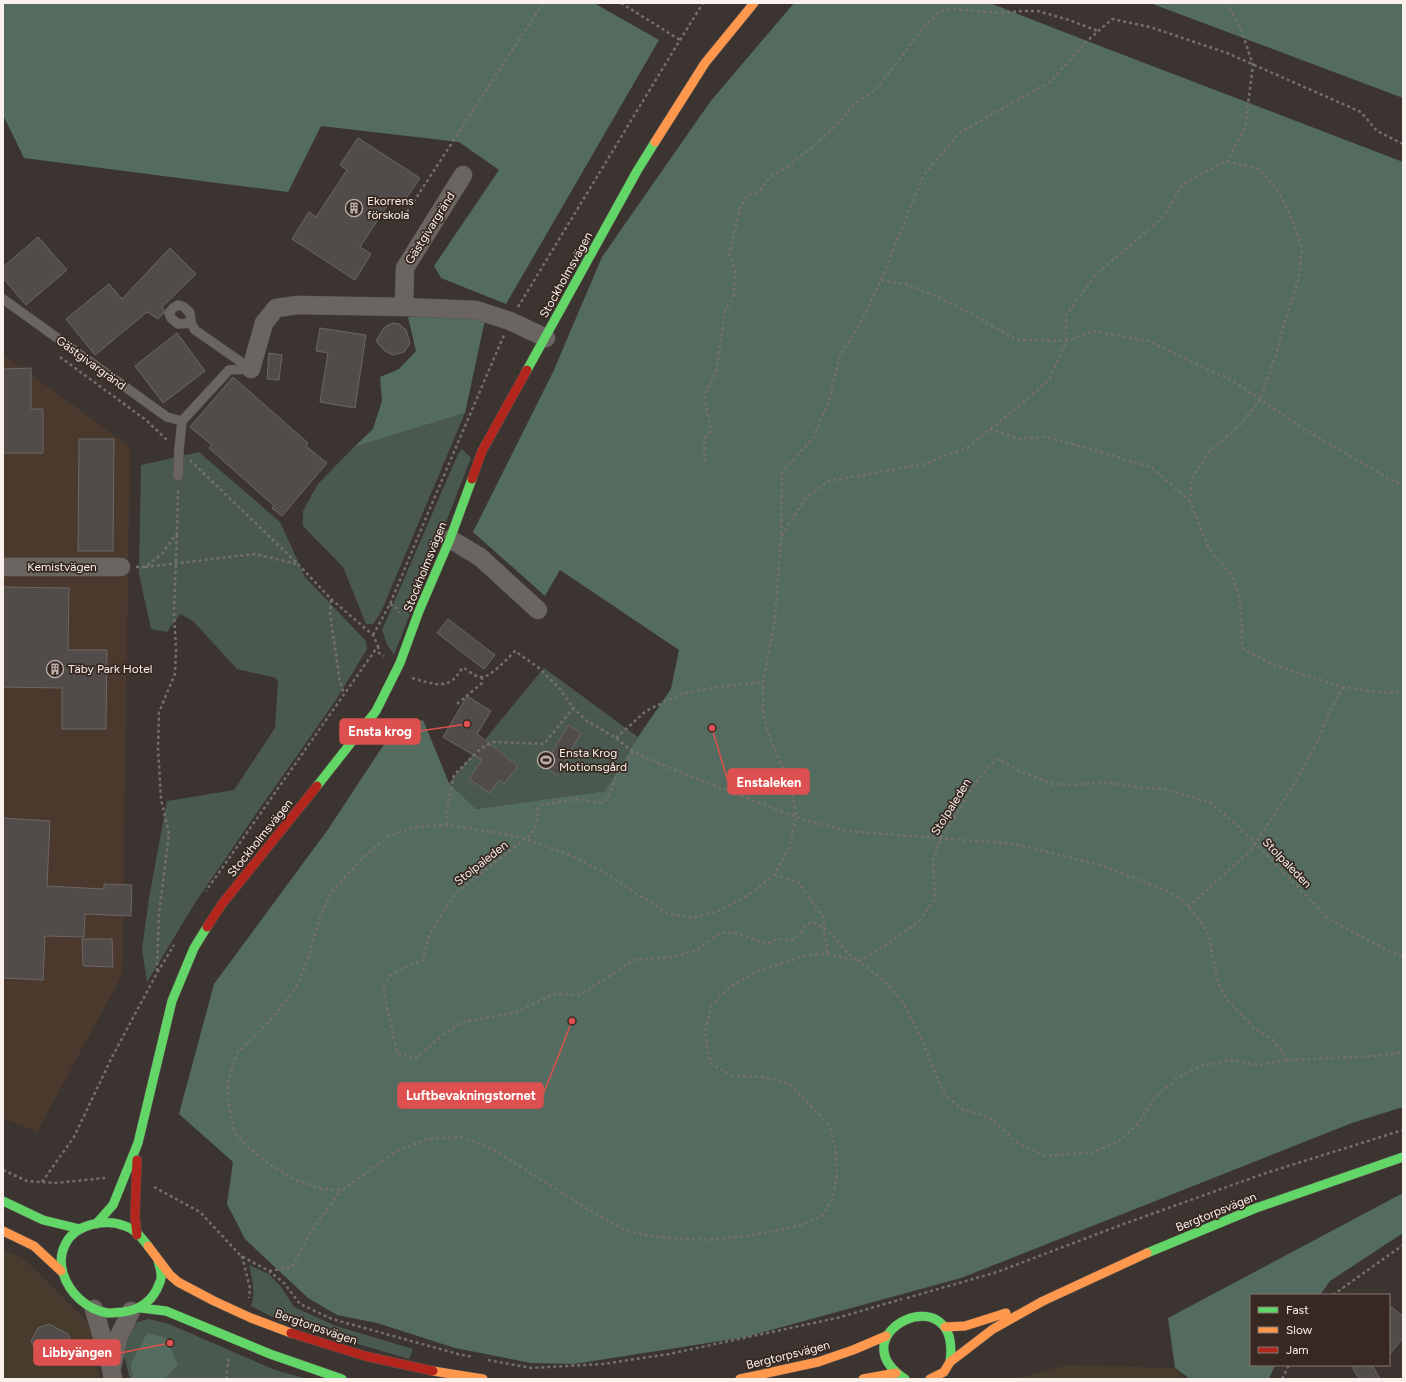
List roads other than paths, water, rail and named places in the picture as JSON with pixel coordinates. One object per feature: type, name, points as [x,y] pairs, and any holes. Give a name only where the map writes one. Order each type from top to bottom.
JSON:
[{"type":"main road","name":"Stockholmsvägen","points":[[96,1224],[113,1205],[138,1143],[172,1001],[194,948],[222,904],[310,796],[376,711],[400,662],[419,611],[450,539],[482,451],[546,338],[637,171],[705,63],[754,3]]},
{"type":"main road","name":"Stockholmsvägen","points":[[137,1235],[135,1216],[138,1143]]},
{"type":"main road","name":"Bergtorpsvägen","points":[[950,1362],[993,1329],[1042,1302],[1128,1261],[1256,1208],[1403,1157]]},
{"type":"main road","points":[[3,1201],[43,1220],[80,1229]]},
{"type":"main road","points":[[61,1270],[61,1258],[67,1240],[80,1229],[96,1224],[112,1223],[126,1226],[137,1235],[158,1260],[162,1279],[154,1294],[136,1309]]},
{"type":"main road","points":[[3,1231],[34,1246],[61,1270],[73,1293],[82,1303],[94,1309],[109,1312],[136,1309],[166,1311],[270,1354],[342,1379]]},
{"type":"main road","name":"Bergtorpsvägen","points":[[158,1260],[177,1282],[240,1313],[306,1339],[381,1361],[458,1376],[483,1379]]},
{"type":"main road","name":"Bergtorpsvägen","points":[[945,1327],[965,1326],[1042,1302]]},
{"type":"main road","name":"Bergtorpsvägen","points":[[740,1379],[818,1362],[853,1350],[886,1336],[894,1326],[902,1320],[912,1316],[926,1316],[937,1320],[945,1327],[950,1339],[952,1350],[950,1362],[943,1375],[930,1379]]},
{"type":"main road","points":[[886,1336],[883,1349],[886,1362],[896,1373],[905,1379]]},
{"type":"main road","points":[[863,1379],[896,1373]]},
{"type":"street","name":"Gästgivargränd","points":[[404,307],[405,268],[463,175]]},
{"type":"street","points":[[251,369],[264,323],[276,308],[298,305],[476,310],[510,322],[546,338]]},
{"type":"street","points":[[450,539],[480,558],[538,610]]},
{"type":"street","name":"Kemistvägen","points":[[3,567],[121,567]]},
{"type":"street","points":[[94,1309],[112,1374]]},
{"type":"street","points":[[112,1374],[119,1336],[136,1309]]},
{"type":"lane","name":"Gästgivargränd","points":[[3,299],[167,418],[182,420]]},
{"type":"lane","points":[[191,323],[195,330],[251,369]]},
{"type":"lane","points":[[178,476],[182,420],[230,370],[251,369]]},
{"type":"place","name":"Ekorrens förskola","points":[[354,208]]},
{"type":"place","name":"Täby Park Hotel","points":[[55,669]]},
{"type":"place","name":"Ensta krog","points":[[467,724]]},
{"type":"place","name":"Enstaleken","points":[[712,728]]},
{"type":"place","name":"Ensta Krog Motionsgård","points":[[546,760]]},
{"type":"place","name":"Luftbevakningstornet","points":[[572,1021]]},
{"type":"place","name":"Libbyängen","points":[[170,1343]]}]
